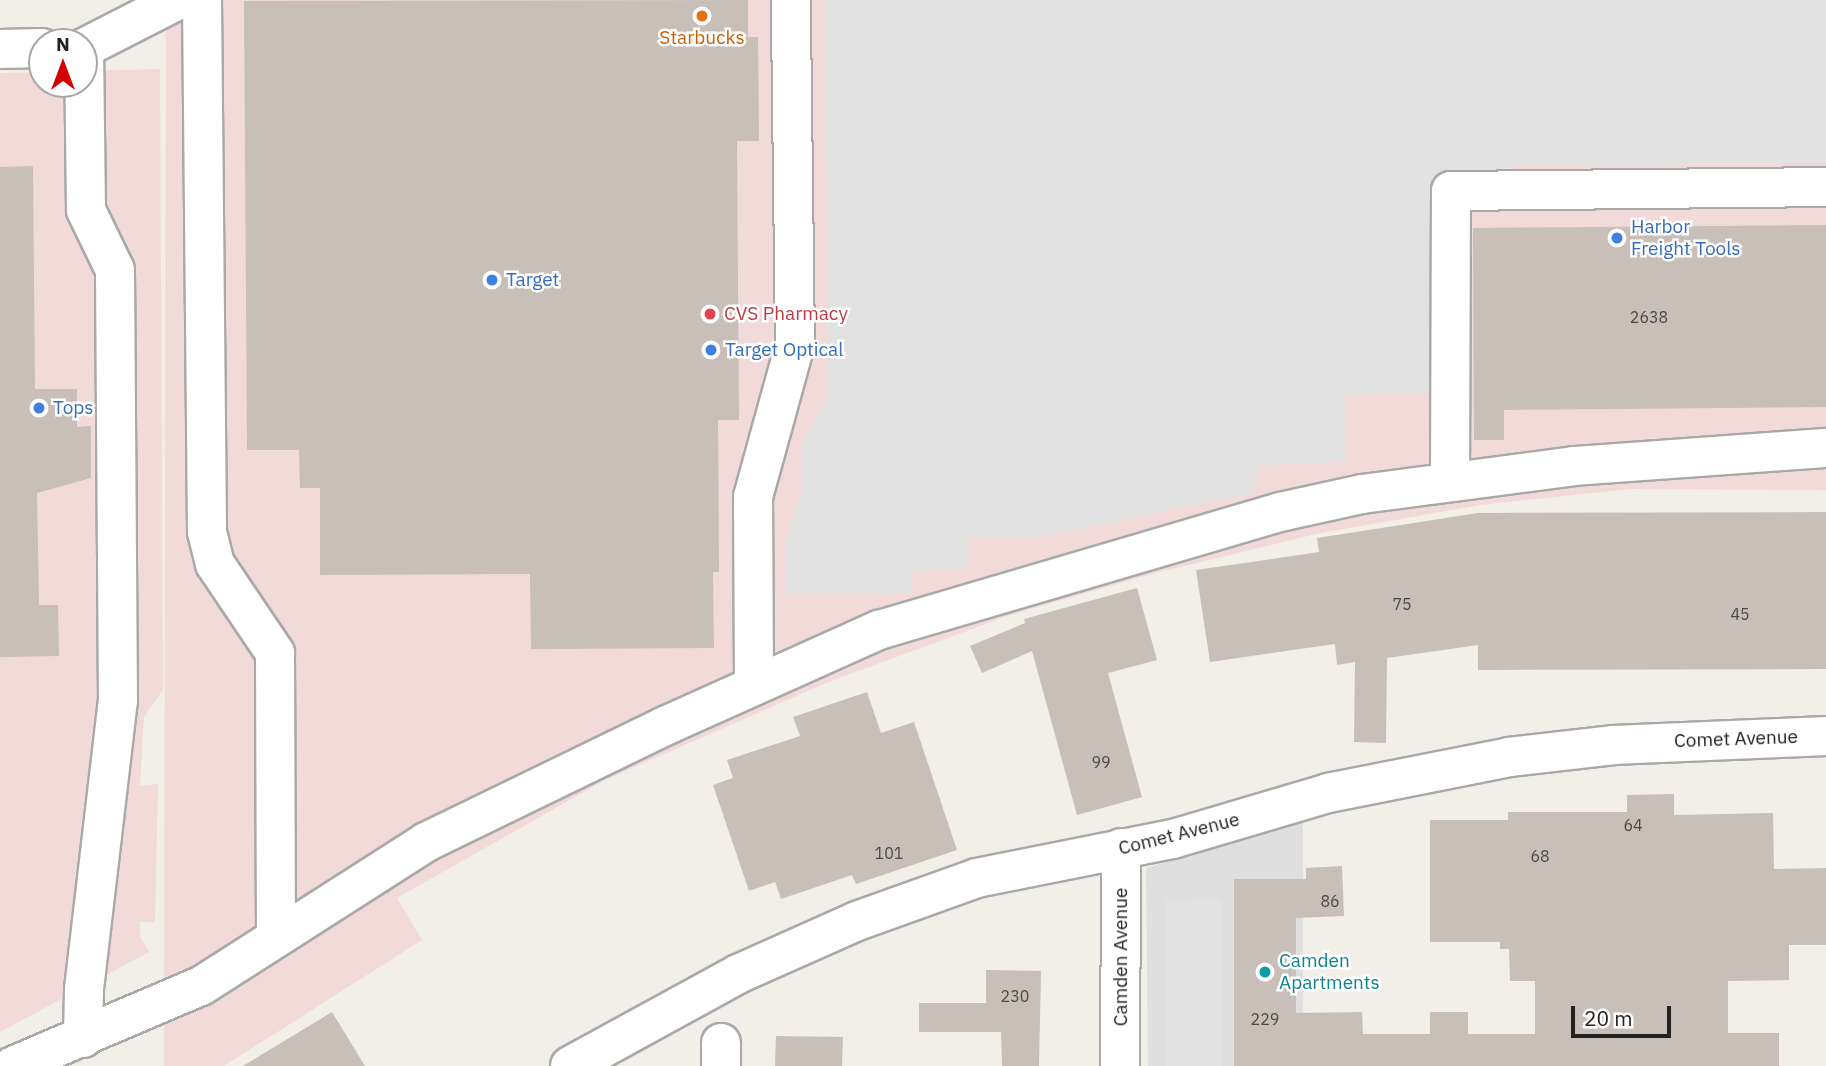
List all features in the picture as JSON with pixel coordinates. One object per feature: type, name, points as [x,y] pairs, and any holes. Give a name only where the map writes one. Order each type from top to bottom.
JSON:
[{"type":"street","points":[[98,41],[178,0]]},
{"type":"street","points":[[202,0],[207,532],[215,564],[275,653],[276,936]]},
{"type":"street","points":[[754,685],[754,497],[795,345],[790,0]]},
{"type":"street","points":[[0,48],[28,48]]},
{"type":"street","points":[[83,1038],[83,989],[118,701],[115,270],[86,210],[85,98]]},
{"type":"street","points":[[1450,479],[1451,191],[1826,187]]},
{"type":"street","points":[[13,1066],[201,986],[426,842],[754,685],[868,634],[1280,512],[1450,479],[1826,448]]},
{"type":"street","name":"Comet Avenue","points":[[570,1066],[737,974],[857,921],[977,878],[1173,839],[1328,793],[1509,757],[1614,745],[1826,736]]},
{"type":"street","name":"Camden Avenue","points":[[1120,1066],[1121,848]]},
{"type":"shaded area","points":[[166,0],[1826,0],[1826,490],[1630,489],[1480,505],[1316,534],[1155,573],[1010,615],[826,683],[605,780],[397,898],[422,940],[224,1066],[164,1066]]},
{"type":"shaded area","points":[[825,0],[1826,0],[1826,163],[1513,166],[1512,173],[1434,173],[1435,392],[1345,395],[1345,462],[1257,465],[1256,492],[1039,537],[967,538],[967,569],[913,569],[912,594],[786,593],[786,539],[801,495],[802,441],[828,399]]},
{"type":"shaded area","points":[[160,69],[163,690],[144,717],[140,786],[158,784],[155,922],[140,922],[140,936],[149,952],[0,1032],[0,73],[28,72],[28,98],[98,98],[98,71]]},
{"type":"shaded area","name":"Camden Apartments","points":[[1303,821],[1303,1066],[1148,1066],[1146,868]]},
{"type":"shaded area","points":[[1221,899],[1222,1066],[1166,1066],[1165,900]]},
{"type":"building","name":"Target","points":[[748,0],[748,37],[758,37],[759,141],[737,141],[739,420],[718,420],[719,572],[713,572],[714,648],[531,649],[530,574],[320,575],[320,488],[300,488],[299,450],[247,450],[244,1]]},
{"type":"building","name":"Tops","points":[[33,166],[35,389],[77,389],[77,427],[91,426],[91,478],[37,493],[39,605],[58,605],[59,656],[0,657],[0,167]]},
{"type":"building","points":[[1826,225],[1826,407],[1504,410],[1504,440],[1474,440],[1473,228]]},
{"type":"building","points":[[1826,512],[1826,669],[1478,670],[1478,645],[1387,658],[1386,743],[1354,742],[1355,662],[1337,665],[1335,644],[1210,662],[1196,570],[1319,552],[1317,538],[1478,513]]},
{"type":"building","points":[[1137,588],[1157,660],[1108,673],[1142,797],[1077,815],[1032,651],[982,673],[970,646],[1025,623],[1024,619]]},
{"type":"building","points":[[867,692],[881,733],[914,722],[957,850],[856,884],[852,875],[781,899],[775,882],[749,891],[713,785],[733,778],[727,760],[800,736],[793,717]]},
{"type":"building","points":[[1674,794],[1674,815],[1773,813],[1774,869],[1826,868],[1826,945],[1789,945],[1789,980],[1728,981],[1728,1033],[1779,1033],[1779,1066],[1234,1066],[1234,879],[1306,879],[1306,868],[1342,866],[1344,916],[1296,918],[1296,1013],[1362,1012],[1363,1034],[1430,1034],[1430,1012],[1468,1012],[1468,1034],[1535,1034],[1535,981],[1510,981],[1509,949],[1500,949],[1500,942],[1430,942],[1430,820],[1508,820],[1508,812],[1627,812],[1627,795]]},
{"type":"building","points":[[986,970],[1041,971],[1039,1066],[1002,1066],[1001,1032],[919,1032],[919,1003],[986,1003]]},
{"type":"building","points":[[332,1012],[365,1066],[243,1066]]},
{"type":"building","points":[[776,1036],[843,1037],[842,1066],[775,1066]]},
{"type":"place","name":"Starbucks","points":[[702,16]]},
{"type":"place","name":"Harbor Freight Tools","points":[[1617,238]]},
{"type":"place","name":"Target","points":[[492,280]]},
{"type":"place","name":"CVS Pharmacy","points":[[710,314]]},
{"type":"place","name":"Target Optical","points":[[711,350]]},
{"type":"place","name":"Tops","points":[[39,408]]},
{"type":"place","name":"Camden Apartments","points":[[1265,972]]}]
